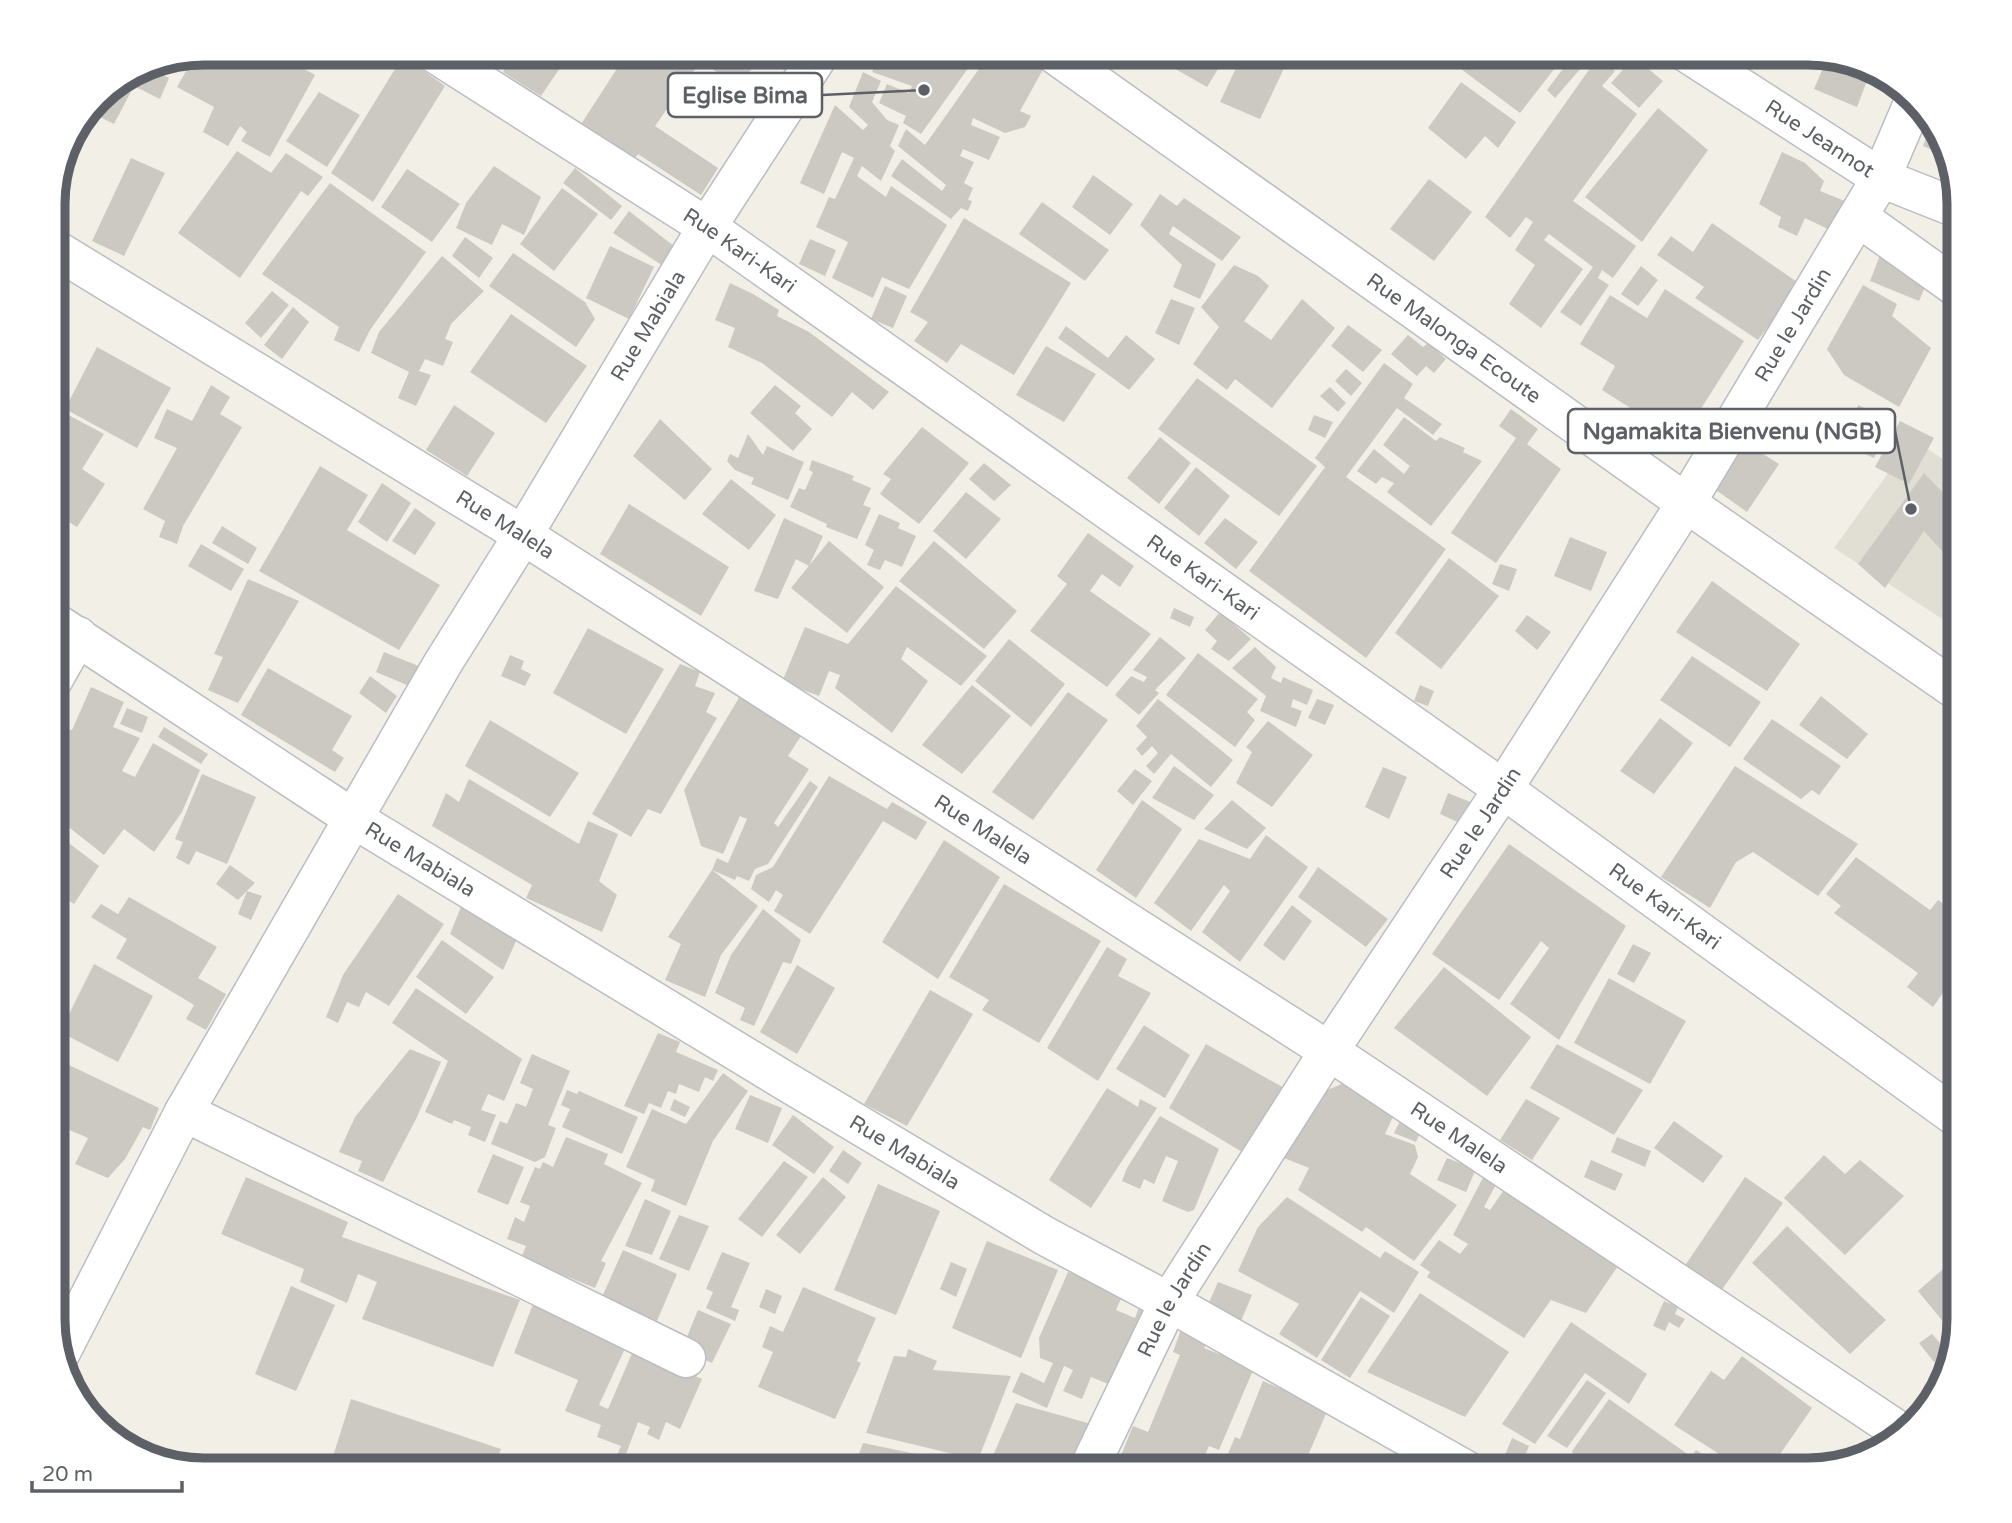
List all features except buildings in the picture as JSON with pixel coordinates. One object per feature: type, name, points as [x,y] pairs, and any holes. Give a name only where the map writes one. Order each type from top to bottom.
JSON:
[{"type":"street","name":"Rue Kari-Kari","points":[[453,65],[707,227],[1503,789],[1947,1110]]},
{"type":"street","name":"Rue Mabiala","points":[[67,1341],[184,1112],[443,663],[523,535],[707,227],[812,65]]},
{"type":"street","name":"Rue Malonga Ecoute","points":[[1071,65],[1686,503],[1947,684]]},
{"type":"street","name":"Rue Jeannot","points":[[1707,65],[1881,178],[1947,204]]},
{"type":"street","name":"Rue le Jardin","points":[[1094,1458],[1170,1302],[1329,1051],[1503,789],[1686,503],[1881,178],[1910,110]]},
{"type":"street","points":[[1858,217],[1947,280]]},
{"type":"street","name":"Rue Malela","points":[[65,255],[523,535],[1329,1051],[1894,1428]]},
{"type":"street","name":"Rue Mabiala","points":[[66,629],[354,818],[1045,1236],[1170,1302],[1443,1458]]},
{"type":"street","points":[[184,1112],[687,1357]]},
{"type":"shaded area","points":[[1913,439],[1947,462],[1947,622],[1834,548]]},
{"type":"place","name":"Eglise Bima","points":[[924,90]]},
{"type":"place","name":"Ngamakita Bienvenu (NGB)","points":[[1911,509]]}]
